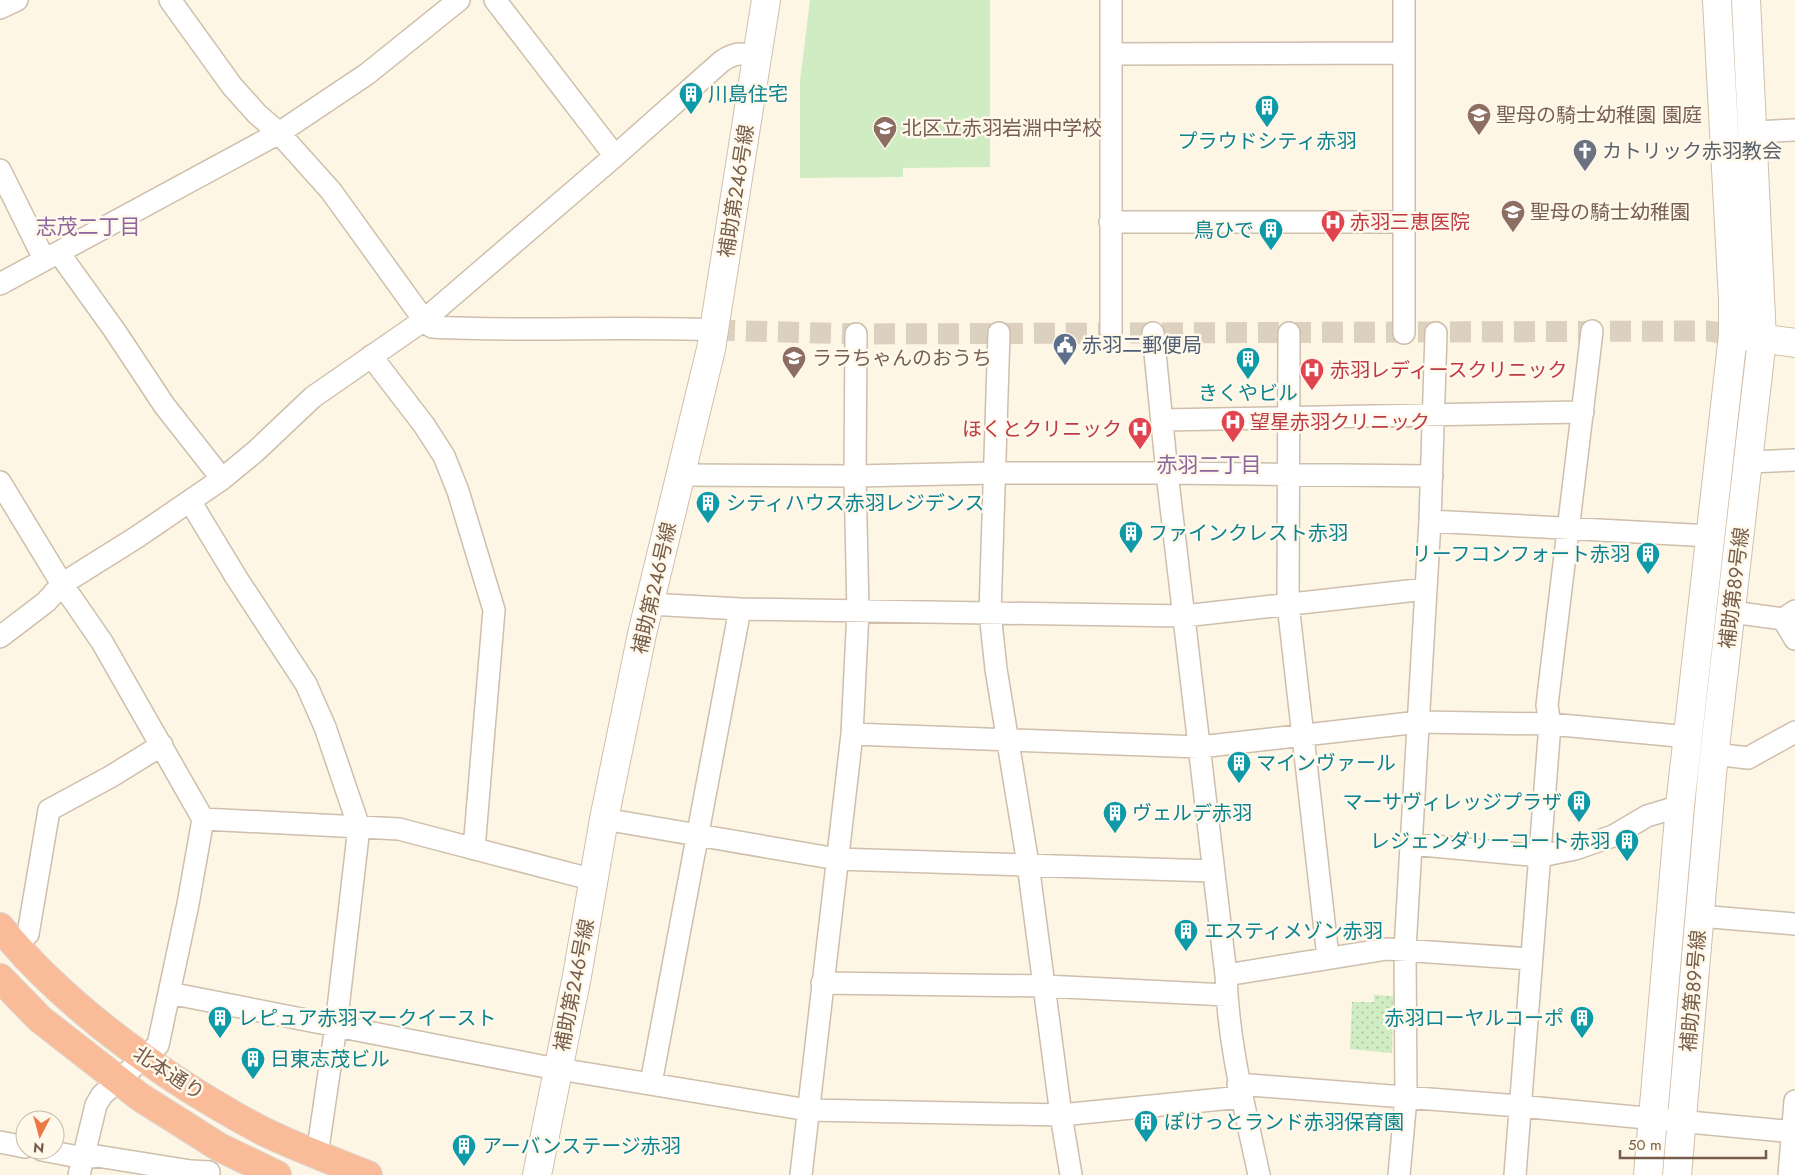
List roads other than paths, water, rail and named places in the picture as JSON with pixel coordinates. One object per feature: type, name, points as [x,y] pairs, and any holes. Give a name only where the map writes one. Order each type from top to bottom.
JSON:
[{"type":"highway","name":"北本通り","points":[[7,936],[41,972],[77,1005],[108,1032],[143,1058],[220,1107],[268,1134],[317,1156],[368,1175]]},
{"type":"highway","name":"北本通り","points":[[0,978],[40,1019],[118,1081],[219,1147],[277,1175]]},
{"type":"street","points":[[0,8],[17,0]]},
{"type":"street","points":[[170,0],[232,86],[257,114],[280,134],[331,191],[424,320],[432,327],[524,330],[714,330]]},
{"type":"street","points":[[0,284],[280,134],[367,74],[459,0]]},
{"type":"street","points":[[494,0],[615,156]]},
{"type":"street","name":"補助第246号線","points":[[537,1175],[577,976],[604,819],[649,604],[711,349],[766,0]]},
{"type":"street","points":[[1111,0],[1111,333]]},
{"type":"street","points":[[1404,0],[1404,333]]},
{"type":"street","name":"補助第89号線","points":[[1648,1175],[1680,806],[1733,335],[1733,300],[1718,0]]},
{"type":"street","name":"補助第89号線","points":[[1677,1175],[1715,754],[1762,339],[1754,132],[1746,0]]},
{"type":"street","points":[[0,637],[46,602],[62,584],[137,537],[222,479],[256,451],[313,397],[424,320],[615,156],[722,61],[730,55],[740,53],[757,56]]},
{"type":"street","points":[[1112,54],[1404,53]]},
{"type":"street","points":[[1754,132],[1795,130]]},
{"type":"street","points":[[0,170],[51,256],[115,331],[164,405],[222,479]]},
{"type":"street","points":[[1110,222],[1404,222]]},
{"type":"street","points":[[1515,1175],[1550,724],[1547,705],[1592,331]]},
{"type":"street","points":[[999,333],[990,613],[996,669],[1028,864],[1061,1115],[1071,1175]]},
{"type":"street","points":[[1154,333],[1167,473],[1240,1091],[1259,1175]]},
{"type":"street","points":[[1289,333],[1288,604],[1328,957]]},
{"type":"street","points":[[1398,1175],[1406,1098],[1406,950],[1430,521],[1436,333]]},
{"type":"street","points":[[801,1175],[852,734],[858,611],[856,334]]},
{"type":"street","points":[[1733,335],[1795,344]]},
{"type":"street","points":[[372,356],[444,456],[458,491],[494,610],[474,849]]},
{"type":"street","points":[[1162,420],[1583,412]]},
{"type":"street","points":[[1749,462],[1795,460]]},
{"type":"street","points":[[681,475],[856,476],[1167,473],[1432,476]]},
{"type":"street","points":[[0,482],[62,584],[102,642],[203,819],[158,1045],[102,1095],[96,1105],[82,1167]]},
{"type":"street","points":[[190,501],[236,577],[306,684],[325,728],[359,827],[336,1026],[317,1156]]},
{"type":"street","points":[[1430,521],[1711,536]]},
{"type":"street","points":[[649,604],[740,609],[1184,616],[1426,589]]},
{"type":"street","points":[[651,1084],[740,609]]},
{"type":"street","points":[[1732,612],[1789,615],[1795,639]]},
{"type":"street","points":[[852,734],[1200,747],[1419,722],[1550,724],[1689,737]]},
{"type":"street","points":[[1715,754],[1748,758],[1795,732]]},
{"type":"street","points":[[7,936],[28,934],[49,810],[110,777],[162,745]]},
{"type":"street","points":[[1412,844],[1541,856],[1575,849],[1613,836],[1648,816],[1680,806]]},
{"type":"street","points":[[203,819],[399,829],[594,880]]},
{"type":"street","points":[[604,819],[837,859],[1213,871]]},
{"type":"street","points":[[1699,916],[1795,924]]},
{"type":"street","points":[[822,983],[1045,986],[1227,985],[1328,957],[1387,949],[1531,959]]},
{"type":"street","points":[[169,993],[558,1068],[808,1110],[1061,1115],[1240,1091],[1317,1089],[1793,1131]]},
{"type":"street","points":[[1789,1175],[1795,1101]]},
{"type":"street","points":[[0,1142],[15,1145]]},
{"type":"street","points":[[82,1167],[97,1156],[208,1173],[219,1147]]},
{"type":"street","points":[[65,1160],[82,1167]]},
{"type":"tunnel","points":[[714,330],[856,334],[1708,331],[1733,335]]},
{"type":"place","name":"川島住宅","points":[[691,115]]},
{"type":"place","name":"プラウドシティ赤羽","points":[[1267,128]]},
{"type":"place","name":"聖母の騎士幼稚園 園庭","points":[[1479,136]]},
{"type":"place","name":"北区立赤羽岩淵中学校","points":[[885,149]]},
{"type":"place","name":"カトリック赤羽教会","points":[[1585,172]]},
{"type":"place","name":"聖母の騎士幼稚園","points":[[1513,233]]},
{"type":"place","name":"赤羽三恵医院","points":[[1333,243]]},
{"type":"place","name":"鳥ひで","points":[[1271,251]]},
{"type":"place","name":"赤羽二郵便局","points":[[1065,366]]},
{"type":"place","name":"ララちゃんのおうち","points":[[794,379]]},
{"type":"place","name":"きくやビル","points":[[1248,380]]},
{"type":"place","name":"赤羽レディースクリニック","points":[[1312,391]]},
{"type":"place","name":"望星赤羽クリニック","points":[[1233,443]]},
{"type":"place","name":"ほくとクリニック","points":[[1140,450]]},
{"type":"place","name":"シティハウス赤羽レジデンス","points":[[708,524]]},
{"type":"place","name":"ファインクレスト赤羽","points":[[1131,554]]},
{"type":"place","name":"リーフコンフォート赤羽","points":[[1648,575]]},
{"type":"place","name":"マインヴァール","points":[[1239,784]]},
{"type":"place","name":"マーサヴィレッジプラザ","points":[[1579,823]]},
{"type":"place","name":"ヴェルデ赤羽","points":[[1115,834]]},
{"type":"place","name":"レジェンダリーコート赤羽","points":[[1627,862]]},
{"type":"place","name":"エスティメゾン赤羽","points":[[1186,952]]},
{"type":"place","name":"レピュア赤羽マークイースト","points":[[220,1039]]},
{"type":"place","name":"赤羽ローヤルコーポ","points":[[1582,1039]]},
{"type":"place","name":"日東志茂ビル","points":[[253,1080]]},
{"type":"place","name":"ぽけっとランド赤羽保育園","points":[[1146,1143]]},
{"type":"place","name":"アーバンステージ赤羽","points":[[464,1167]]},
{"type":"district","name":"志茂二丁目","points":[[88,227]]},
{"type":"district","name":"赤羽二丁目","points":[[1209,465]]}]
